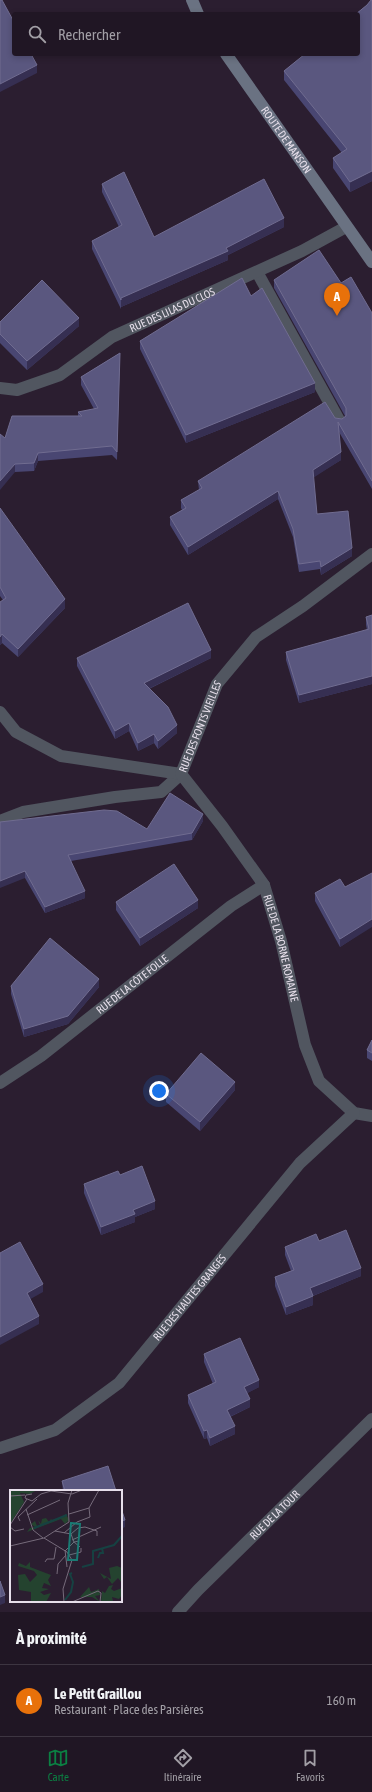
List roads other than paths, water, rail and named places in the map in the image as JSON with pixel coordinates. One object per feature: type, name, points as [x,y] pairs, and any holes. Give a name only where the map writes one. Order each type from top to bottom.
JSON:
[{"type":"street","points":[[192,0],[197,12]]},
{"type":"street","name":"ROUTE DE MANSON","points":[[227,56],[372,262]]},
{"type":"street","name":"RUE DES LILAS DU CLOS","points":[[0,388],[17,390],[60,375],[112,337],[302,251],[346,227]]},
{"type":"street","points":[[257,272],[339,420]]},
{"type":"street","name":"RUE DES FONTS VIEILLES","points":[[0,712],[16,732],[61,756],[182,774],[218,684],[256,637],[303,606],[372,554]]},
{"type":"street","points":[[0,821],[23,812],[115,797],[161,792],[182,774]]},
{"type":"street","name":"RUE DE LA BORNE ROMAINE","points":[[182,774],[222,826],[264,885],[281,941],[305,1045],[319,1081],[354,1113]]},
{"type":"street","name":"RUE DE LA CÔTE FOLLE","points":[[0,1082],[41,1056],[231,906],[264,885]]},
{"type":"street","points":[[354,1113],[372,1116]]},
{"type":"street","name":"RUE DES HAUTES GRANGES","points":[[0,1448],[55,1430],[119,1383],[300,1163],[354,1113]]},
{"type":"street","name":"RUE DE LA TOUR","points":[[178,1612],[372,1419]]},
{"type":"place","name":"Le Petit Graillou","points":[[337,316]]}]
